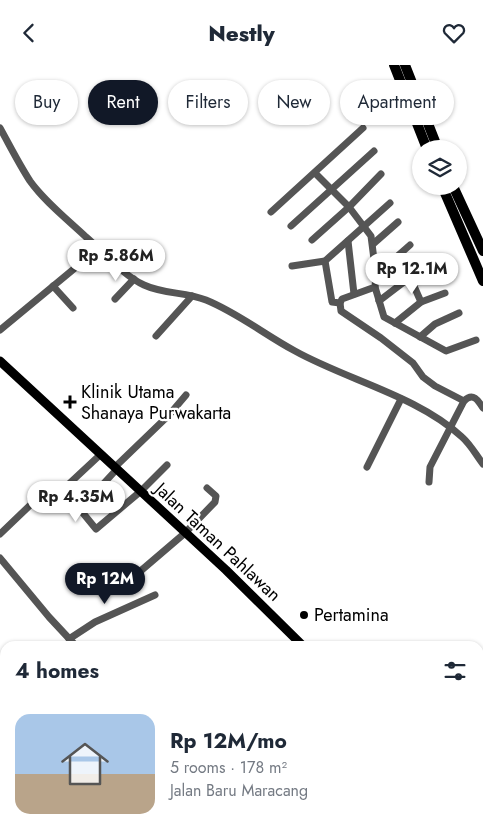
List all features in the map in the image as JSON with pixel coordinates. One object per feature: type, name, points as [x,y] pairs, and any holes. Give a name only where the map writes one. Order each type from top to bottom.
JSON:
[{"type":"highway","points":[[394,65],[423,140]]},
{"type":"highway","points":[[405,65],[434,140]]},
{"type":"highway","points":[[446,195],[483,281]]},
{"type":"highway","points":[[458,195],[483,251]]},
{"type":"main road","name":"Jalan Taman Pahlawan","points":[[0,361],[226,570],[299,641]]},
{"type":"street","points":[[0,128],[30,181],[40,193],[98,249],[134,279],[155,289],[192,296],[223,308],[304,356],[430,414],[451,427],[469,444],[483,464]]},
{"type":"street","points":[[271,212],[363,129]]},
{"type":"street","points":[[291,225],[374,151]]},
{"type":"street","points":[[315,173],[349,207],[371,236],[376,275],[375,287],[384,317],[446,351],[476,340]]},
{"type":"street","points":[[312,240],[349,207],[381,174]]},
{"type":"street","points":[[292,267],[325,261],[390,203]]},
{"type":"street","points":[[373,245],[398,221]]},
{"type":"street","points":[[348,241],[354,294]]},
{"type":"street","points":[[376,275],[410,245]]},
{"type":"street","points":[[0,330],[98,249]]},
{"type":"street","points":[[325,261],[332,302],[340,303]]},
{"type":"street","points":[[379,301],[413,274],[421,302]]},
{"type":"street","points":[[115,299],[134,279]]},
{"type":"street","points":[[53,286],[72,308]]},
{"type":"street","points":[[375,287],[342,299],[340,309],[343,314],[381,338],[413,363],[423,377],[445,393],[464,401]]},
{"type":"street","points":[[395,323],[421,302],[445,293]]},
{"type":"street","points":[[156,336],[192,296]]},
{"type":"street","points":[[420,337],[435,324],[459,313]]},
{"type":"street","points":[[93,495],[116,468],[169,415],[186,395]]},
{"type":"street","points":[[429,482],[430,467],[464,401],[473,396],[483,408]]},
{"type":"street","points":[[367,467],[401,399]]},
{"type":"street","points":[[0,534],[46,490],[56,495],[64,490],[101,455]]},
{"type":"street","points":[[64,490],[96,529],[167,465]]},
{"type":"street","points":[[130,580],[185,533],[215,502],[216,496],[207,488]]},
{"type":"street","points":[[0,558],[70,641]]},
{"type":"street","points":[[68,639],[95,622],[155,595]]},
{"type":"place","name":"Klinik Utama Shanaya Purwakarta","points":[[70,402]]},
{"type":"place","name":"Pertamina","points":[[304,615]]}]
